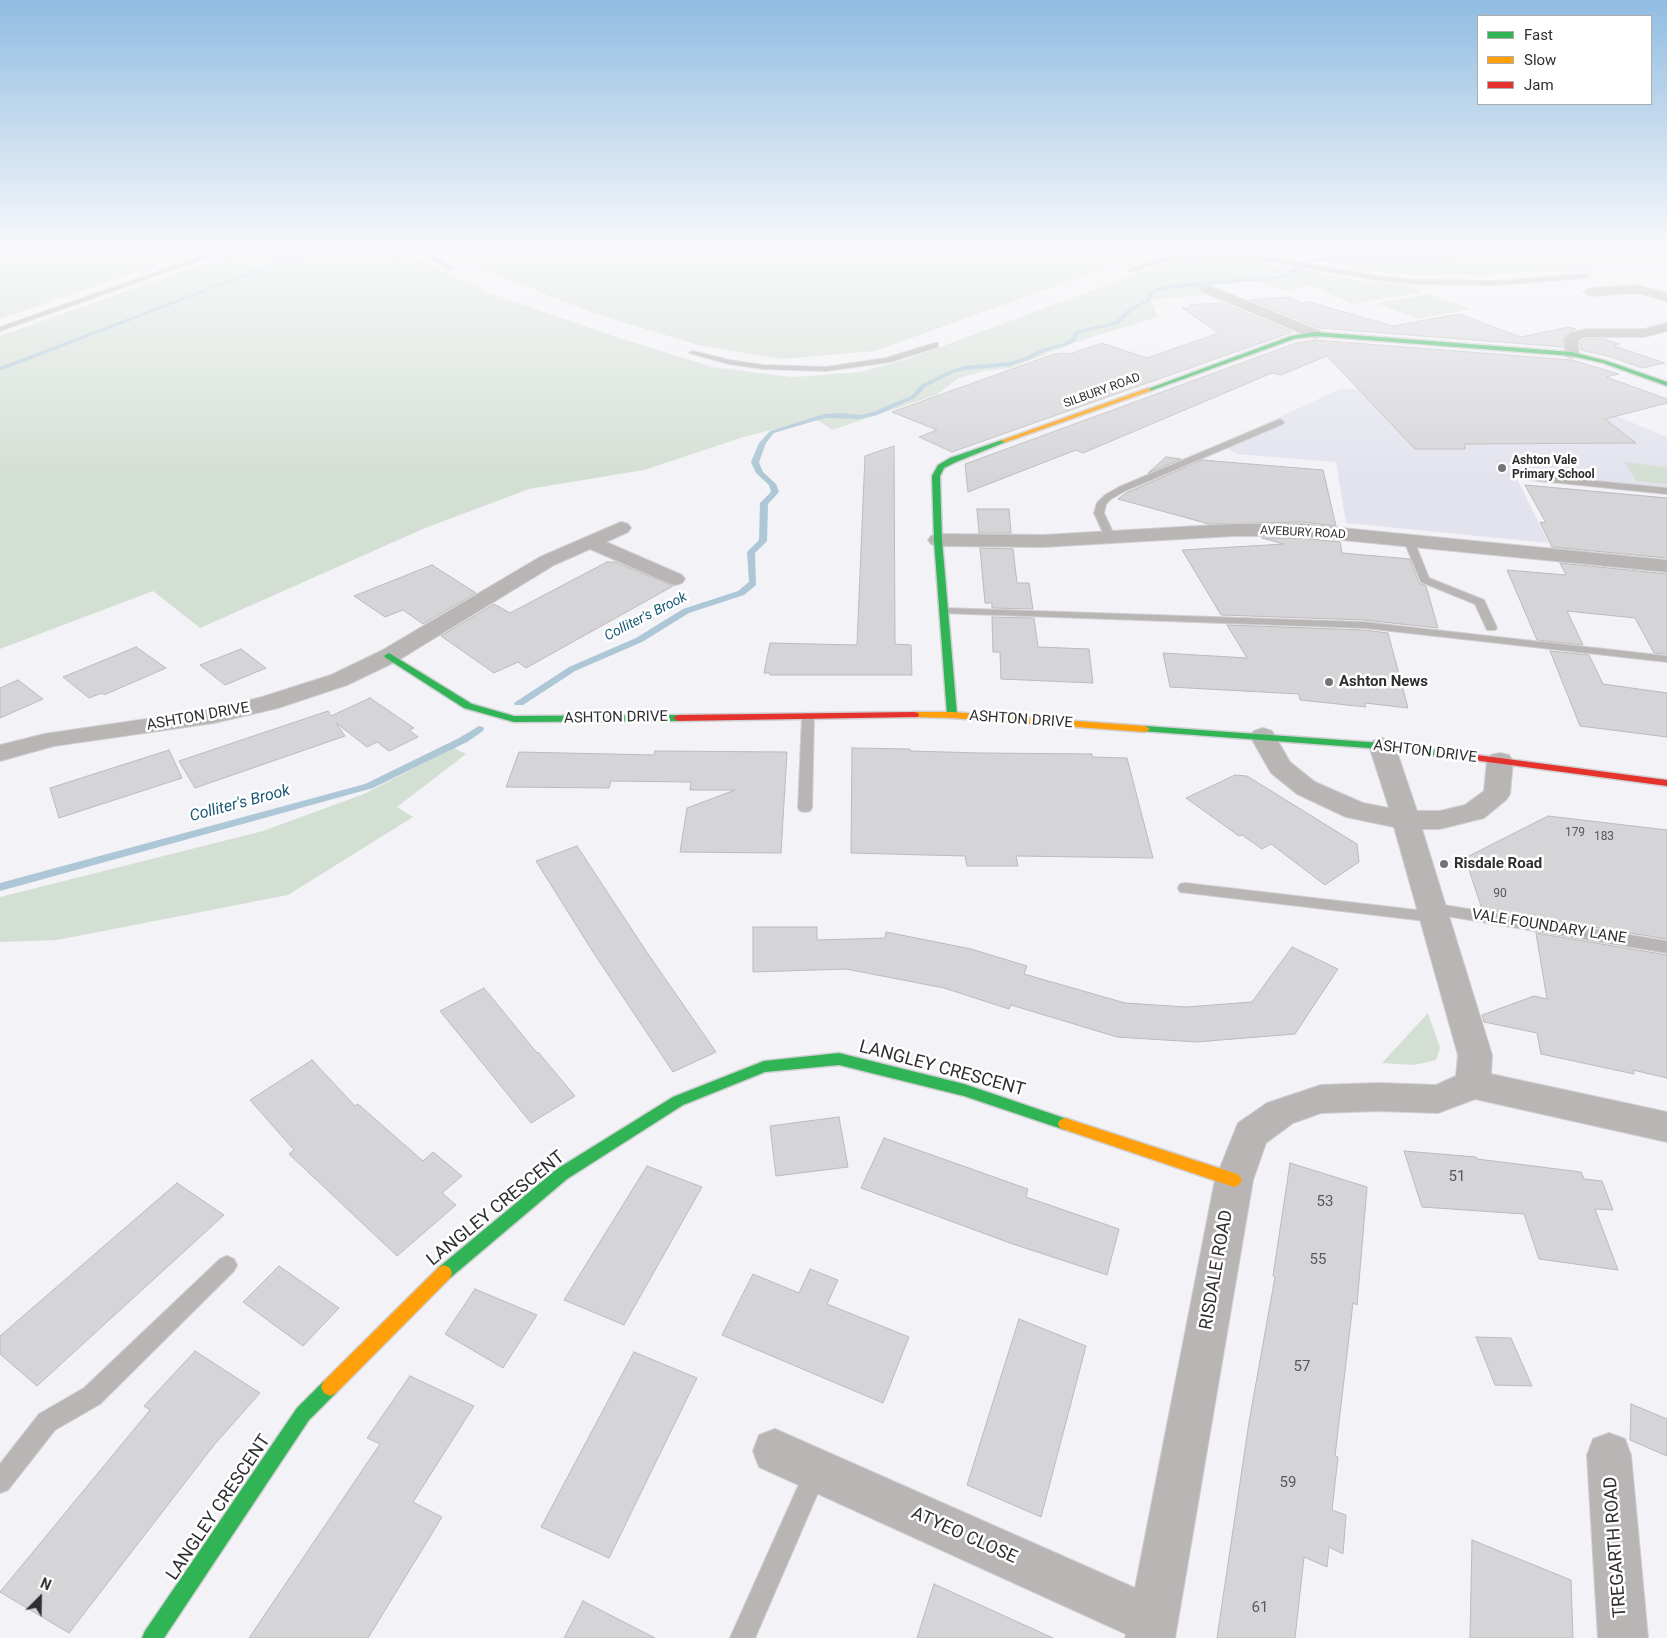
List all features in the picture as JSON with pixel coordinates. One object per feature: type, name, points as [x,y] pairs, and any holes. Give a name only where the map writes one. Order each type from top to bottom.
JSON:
[{"type":"street","points":[[1295,325],[1315,334]]},
{"type":"street","points":[[1572,354],[1571,340],[1575,336],[1585,333],[1644,333],[1667,327]]},
{"type":"street","name":"SILBURY ROAD","points":[[952,715],[938,540],[936,476],[942,467],[953,460],[1293,337],[1315,334],[1572,354],[1605,362],[1667,384]]},
{"type":"street","name":"ASHTON DRIVE","points":[[0,753],[53,739],[214,716],[268,703],[339,680],[389,656],[547,561],[621,528]]},
{"type":"street","name":"AVEBURY ROAD","points":[[938,540],[1043,541],[1233,530],[1301,530],[1667,566]]},
{"type":"street","points":[[590,542],[675,578]]},
{"type":"street","name":"ASHTON DRIVE","points":[[389,656],[468,706],[514,719],[952,715],[1382,746],[1667,783]]},
{"type":"street","points":[[1263,736],[1280,767],[1306,788],[1356,810],[1406,820],[1440,820],[1474,812],[1497,794],[1500,761]]},
{"type":"street","points":[[1382,746],[1476,1055],[1473,1084],[1667,1127]]},
{"type":"street","name":"LANGLEY CRESCENT","points":[[152,1638],[303,1414],[435,1281],[554,1180],[678,1101],[764,1068],[839,1060],[964,1090],[1234,1180]]},
{"type":"street","name":"RISDALE ROAD","points":[[1151,1630],[1234,1180],[1251,1134],[1280,1113],[1321,1099],[1378,1096],[1438,1099],[1473,1084]]},
{"type":"street","name":"ATYEO CLOSE","points":[[775,1451],[1151,1630]]},
{"type":"street","name":"TREGARTH ROAD","points":[[1609,1455],[1623,1638]]},
{"type":"lane","points":[[693,353],[729,362],[763,367],[826,369],[887,360],[935,345]]},
{"type":"lane","points":[[1110,537],[1099,513],[1102,504],[1108,497],[1122,488],[1280,422]]},
{"type":"lane","points":[[1524,477],[1667,491]]},
{"type":"lane","points":[[1409,540],[1425,580],[1480,602],[1491,628]]},
{"type":"lane","points":[[944,611],[1364,625],[1667,659]]},
{"type":"lane","points":[[805,808],[808,717]]},
{"type":"lane","name":"VALE FOUNDARY LANE","points":[[1185,888],[1433,912],[1667,947]]},
{"type":"lane","points":[[0,1482],[47,1422],[92,1396],[227,1265]]},
{"type":"lane","points":[[742,1638],[817,1470]]},
{"type":"shaded area","points":[[30,325],[583,325],[713,367],[792,377],[860,372],[911,358],[998,325],[1130,325],[1079,341],[1011,368],[985,371],[959,378],[936,395],[832,430],[816,419],[747,436],[644,470],[529,489],[425,528],[200,628],[153,591],[0,649],[0,336]]},
{"type":"shaded area","points":[[634,325],[946,325],[875,351],[782,359],[698,345]]},
{"type":"shaded area","name":"Ashton Vale Primary School","points":[[1342,388],[1600,409],[1667,437],[1667,489],[1515,475],[1549,543],[1346,523],[1336,462],[1236,454],[1221,444]]},
{"type":"shaded area","points":[[1625,462],[1667,467],[1667,484],[1636,481]]},
{"type":"shaded area","points":[[454,748],[466,754],[397,807],[413,817],[288,895],[57,940],[0,942],[0,897],[263,831],[364,794]]},
{"type":"shaded area","points":[[1428,1013],[1440,1048],[1436,1060],[1414,1065],[1382,1063]]},
{"type":"building","points":[[1208,325],[1276,325],[1292,332],[952,452],[919,437],[937,430],[892,412],[1054,354],[1069,354],[1102,343],[1147,358],[1219,333]]},
{"type":"building","points":[[1313,325],[1490,325],[1521,337],[1568,327],[1576,329],[1569,332],[1563,339],[1563,347],[1319,328]]},
{"type":"building","points":[[1586,339],[1604,339],[1620,344],[1614,346],[1665,363],[1642,368],[1611,357],[1581,350],[1580,342]]},
{"type":"building","points":[[1315,340],[1572,360],[1619,374],[1606,377],[1667,399],[1667,403],[1605,419],[1636,443],[1465,444],[1465,449],[1415,449],[1327,356],[1281,375],[1272,373],[1083,453],[1076,450],[968,492],[965,464],[1296,343]]},
{"type":"building","points":[[894,446],[895,644],[911,645],[912,675],[770,675],[770,673],[764,673],[770,643],[857,645],[865,456]]},
{"type":"building","points":[[1166,457],[1181,459],[1148,473]]},
{"type":"building","points":[[1202,460],[1323,470],[1336,526],[1301,522],[1209,524],[1118,499],[1126,493]]},
{"type":"building","points":[[1525,485],[1667,498],[1667,558],[1552,547],[1540,522],[1546,523]]},
{"type":"building","points":[[977,509],[1009,509],[1011,533],[979,533]]},
{"type":"building","points":[[1262,538],[1301,538],[1340,542],[1342,553],[1410,559],[1419,583],[1426,586],[1438,628],[1364,620],[1221,615],[1182,550],[1284,544]]},
{"type":"building","points":[[980,548],[1013,549],[1017,583],[1029,583],[1033,609],[992,608],[992,603],[985,603]]},
{"type":"building","points":[[607,562],[615,562],[673,586],[526,668],[518,662],[494,673],[441,636],[494,604],[510,613]]},
{"type":"building","points":[[1560,563],[1667,574],[1667,654],[1654,653],[1635,618],[1567,611],[1583,645],[1537,640],[1507,570],[1566,575]]},
{"type":"building","points":[[432,565],[476,593],[423,624],[403,610],[385,617],[354,596]]},
{"type":"building","points":[[992,617],[1034,618],[1038,647],[1089,649],[1093,683],[1001,679],[1000,652],[993,652]]},
{"type":"building","points":[[1227,625],[1364,630],[1388,633],[1408,708],[1365,703],[1366,707],[1300,700],[1299,694],[1170,687],[1163,653],[1247,658]]},
{"type":"building","points":[[136,647],[166,668],[104,695],[102,693],[89,698],[63,677]]},
{"type":"building","points":[[241,649],[266,668],[225,685],[200,665]]},
{"type":"building","points":[[1550,651],[1589,655],[1603,684],[1667,693],[1667,737],[1580,726]]},
{"type":"building","points":[[18,680],[43,699],[0,718],[0,688]]},
{"type":"building","points":[[370,698],[414,728],[409,730],[418,737],[389,751],[377,742],[367,747],[336,723],[345,736],[195,788],[179,761],[328,711],[331,716]]},
{"type":"building","points":[[852,748],[981,753],[1092,754],[1092,757],[1127,758],[1153,858],[1016,856],[1018,866],[967,866],[965,856],[851,853]]},
{"type":"building","points":[[169,750],[182,778],[59,818],[50,788]]},
{"type":"building","points":[[655,751],[787,752],[781,853],[680,852],[687,808],[735,790],[690,790],[691,782],[611,781],[609,788],[506,787],[519,752],[654,755]]},
{"type":"building","points":[[1235,775],[1247,776],[1357,844],[1359,862],[1325,885],[1271,844],[1262,849],[1242,835],[1239,836],[1186,798]]},
{"type":"building","points":[[1548,816],[1667,830],[1667,939],[1482,909],[1465,858]]},
{"type":"building","points":[[577,846],[646,951],[716,1052],[673,1072],[593,952],[536,861]]},
{"type":"building","points":[[753,927],[817,927],[817,940],[885,938],[886,932],[971,949],[1027,966],[1024,974],[1125,1003],[1186,1007],[1252,1002],[1292,947],[1338,969],[1295,1034],[1196,1042],[1117,1037],[1011,1005],[1009,1009],[944,988],[846,969],[753,972]]},
{"type":"building","points":[[1536,933],[1667,955],[1667,1078],[1633,1070],[1634,1074],[1541,1054],[1537,1033],[1484,1022],[1482,1015],[1534,996],[1547,999]]},
{"type":"building","points":[[484,988],[575,1096],[531,1123],[440,1011]]},
{"type":"building","points":[[312,1060],[355,1106],[358,1104],[423,1161],[433,1152],[462,1176],[442,1193],[456,1205],[397,1256],[289,1154],[294,1150],[250,1100]]},
{"type":"building","points":[[839,1117],[848,1167],[776,1176],[770,1126]]},
{"type":"building","points":[[884,1138],[1028,1189],[1026,1197],[1119,1229],[1107,1275],[1010,1243],[861,1188]]},
{"type":"building","points":[[1404,1151],[1476,1157],[1477,1159],[1581,1172],[1584,1179],[1602,1181],[1613,1210],[1595,1209],[1618,1270],[1539,1259],[1524,1214],[1422,1207]]},
{"type":"building","points":[[1290,1163],[1367,1187],[1357,1305],[1353,1303],[1335,1456],[1338,1457],[1332,1510],[1346,1515],[1343,1554],[1329,1547],[1327,1567],[1304,1557],[1295,1638],[1217,1638],[1249,1422],[1275,1277],[1273,1276]]},
{"type":"building","points":[[647,1166],[702,1187],[624,1325],[564,1300]]},
{"type":"building","points":[[177,1183],[224,1215],[37,1386],[0,1354],[0,1336]]},
{"type":"building","points":[[279,1266],[339,1308],[303,1346],[243,1302]]},
{"type":"building","points":[[810,1269],[838,1280],[827,1304],[909,1337],[883,1403],[722,1335],[753,1274],[799,1293]]},
{"type":"building","points":[[475,1289],[537,1315],[503,1368],[445,1334]]},
{"type":"building","points":[[1019,1319],[1086,1346],[1041,1517],[967,1485]]},
{"type":"building","points":[[1476,1337],[1511,1338],[1532,1386],[1495,1385]]},
{"type":"building","points":[[195,1351],[260,1393],[214,1445],[69,1633],[0,1592],[150,1410],[144,1406]]},
{"type":"building","points":[[634,1352],[697,1378],[609,1558],[541,1527]]},
{"type":"building","points":[[410,1376],[474,1406],[413,1502],[442,1517],[368,1638],[249,1638],[380,1444],[367,1438]]},
{"type":"building","points":[[1631,1404],[1667,1419],[1667,1456],[1630,1440]]},
{"type":"building","points":[[1472,1540],[1571,1580],[1573,1638],[1470,1638]]},
{"type":"building","points":[[934,1584],[1053,1638],[917,1638]]},
{"type":"building","points":[[583,1601],[655,1638],[564,1638]]},
{"type":"waterway","points":[[0,369],[114,325]]},
{"type":"waterway","name":"Colliter's Brook","points":[[519,703],[572,669],[639,640],[686,611],[741,593],[753,583],[751,552],[763,541],[764,503],[775,492],[772,484],[760,473],[755,462],[763,443],[772,432],[824,416],[860,417],[875,414],[913,397],[923,386],[951,372],[964,368],[1009,364],[1026,359],[1044,350],[1066,344],[1073,340],[1077,332],[1106,325]]},
{"type":"waterway","name":"Colliter's Brook","points":[[0,887],[369,786],[463,740],[479,729]]},
{"type":"traffic: fast","points":[[1148,390],[1293,337],[1315,334],[1572,354],[1605,362],[1667,384]]},
{"type":"traffic: fast","points":[[952,715],[938,540],[936,476],[941,467],[953,460],[1004,441]]},
{"type":"traffic: fast","points":[[389,656],[468,706],[514,719],[678,718]]},
{"type":"traffic: fast","points":[[1145,729],[1382,746],[1477,758]]},
{"type":"traffic: fast","points":[[444,1273],[562,1174],[678,1101],[764,1067],[839,1059],[964,1090],[1065,1124]]},
{"type":"traffic: fast","points":[[152,1638],[303,1414],[330,1387]]},
{"type":"traffic: slow","points":[[1004,441],[1148,390]]},
{"type":"traffic: slow","points":[[914,715],[952,715],[1145,729]]},
{"type":"traffic: slow","points":[[1065,1124],[1234,1180]]},
{"type":"traffic: slow","points":[[330,1387],[444,1273]]},
{"type":"traffic: jam","points":[[678,718],[914,715]]},
{"type":"traffic: jam","points":[[1477,758],[1667,783]]},
{"type":"place","name":"Ashton Vale Primary School","points":[[1502,468]]},
{"type":"place","name":"Ashton News","points":[[1329,682]]},
{"type":"place","name":"Risdale Road","points":[[1444,864]]}]
